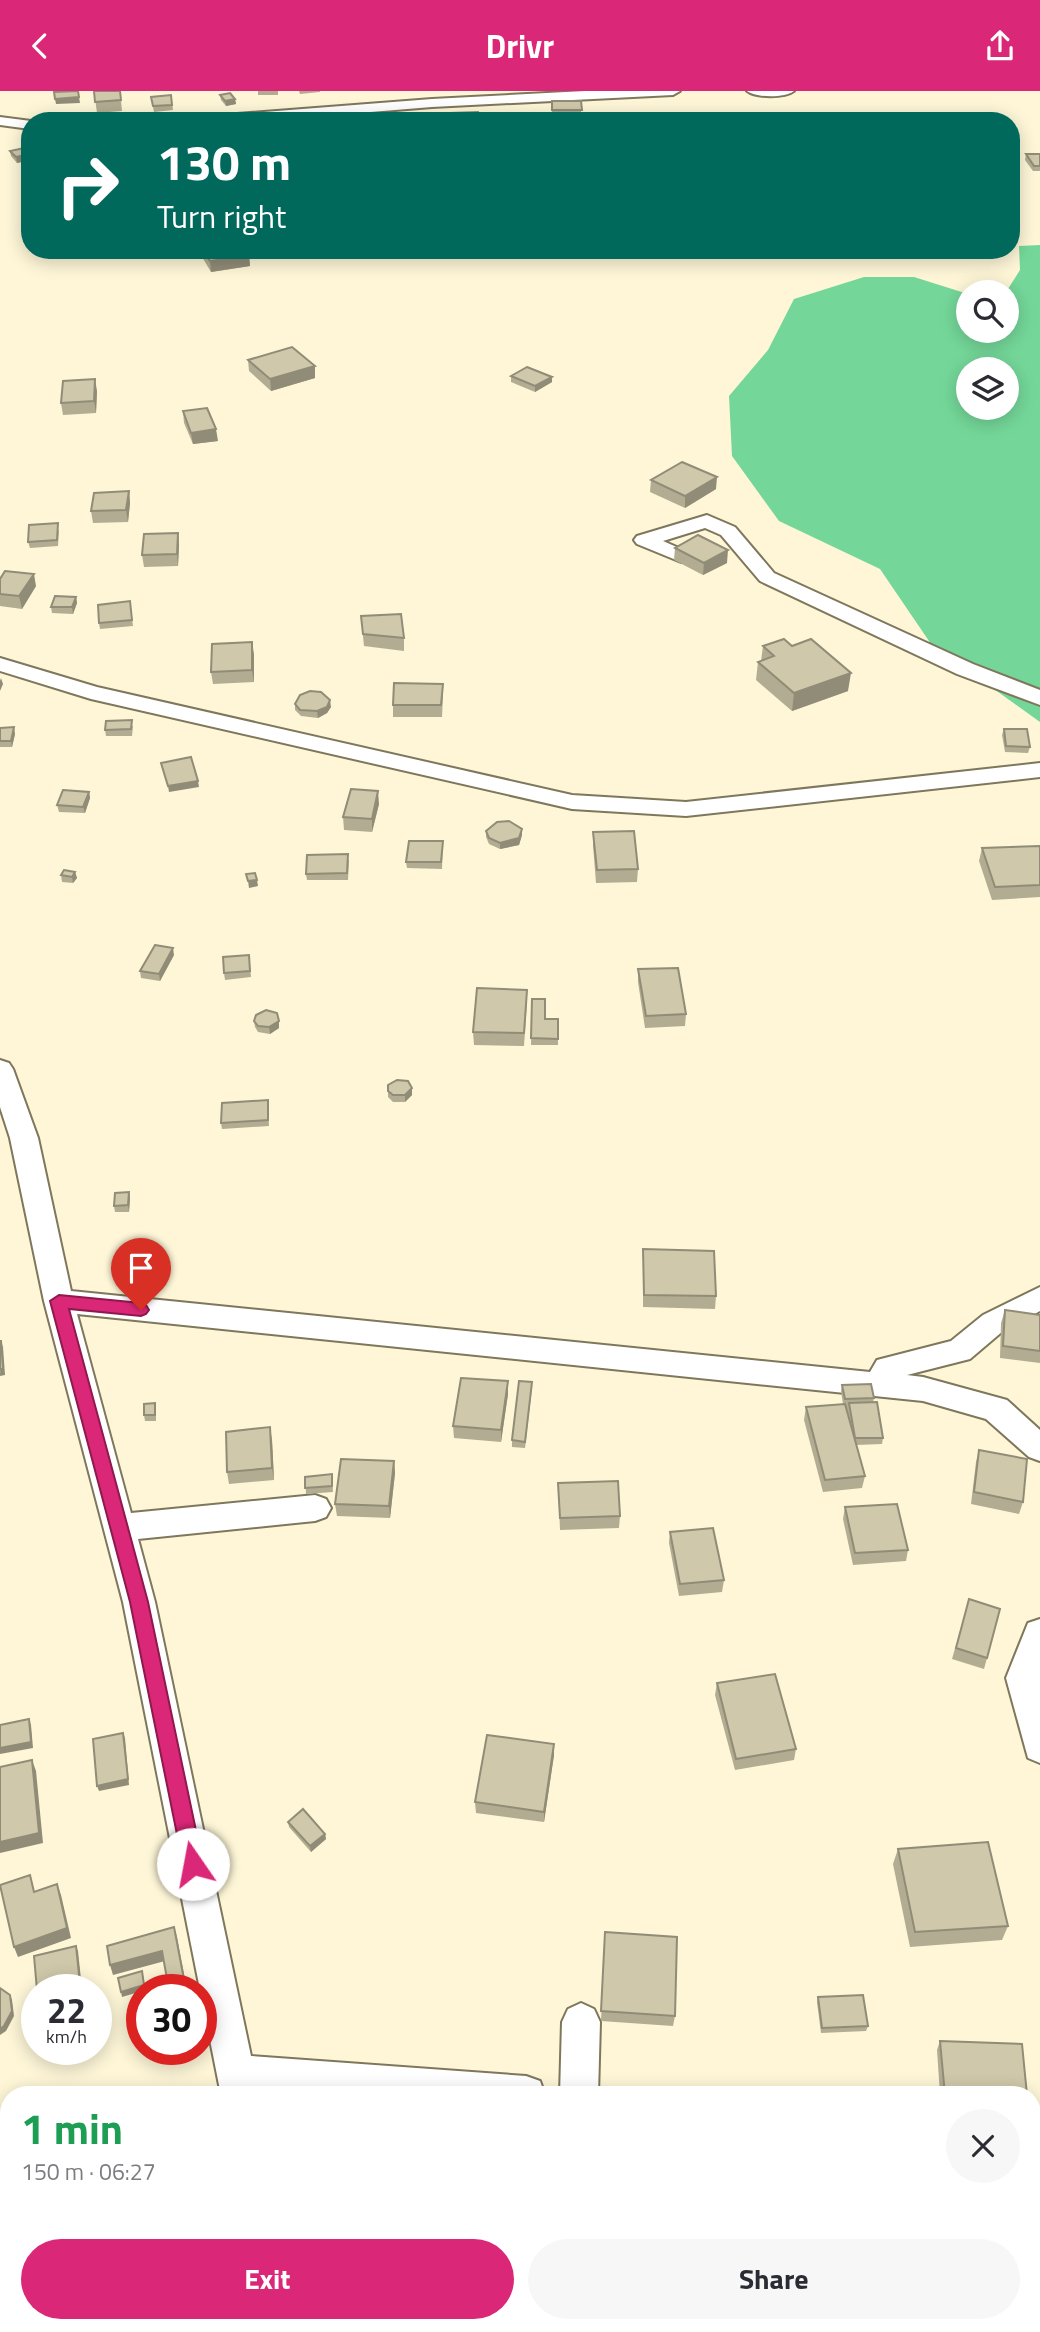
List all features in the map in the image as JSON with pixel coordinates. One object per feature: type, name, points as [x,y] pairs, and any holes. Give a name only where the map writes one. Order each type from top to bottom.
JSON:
[{"type":"street","points":[[316,112],[432,103],[673,91]]},
{"type":"street","points":[[754,91],[787,91]]},
{"type":"street","points":[[0,121],[21,124]]},
{"type":"street","points":[[681,556],[645,540],[706,521],[728,531],[767,577],[965,669],[1040,698]]},
{"type":"street","points":[[0,664],[91,692],[572,802],[685,809],[1040,770]]},
{"type":"street","points":[[0,1069],[24,1138],[59,1301],[139,1602],[239,2084],[291,2086]]},
{"type":"street","points":[[878,1385],[888,1368],[960,1351],[993,1323],[1040,1298]]},
{"type":"street","points":[[59,1301],[923,1389],[996,1409],[1040,1448]]},
{"type":"street","points":[[121,1527],[315,1508]]},
{"type":"street","points":[[1040,1633],[1023,1678],[1040,1747]]},
{"type":"street","points":[[579,2086],[582,2022]]},
{"type":"green space","points":[[1040,245],[1040,722],[931,644],[880,569],[779,521],[732,456],[729,396],[768,350],[794,299],[864,277],[914,277],[956,290],[956,343],[1019,343],[1019,280],[1014,280],[1020,270],[1020,246]]},
{"type":"building","points":[[78,91],[79,97],[55,99],[54,92]]},
{"type":"building","points":[[94,91],[120,91],[121,100],[95,102]]},
{"type":"building","points":[[230,93],[235,99],[225,101],[220,95]]},
{"type":"building","points":[[171,95],[172,105],[153,106],[151,97]]},
{"type":"building","points":[[552,101],[581,101],[582,110],[552,110]]},
{"type":"building","points":[[21,149],[21,156],[16,157],[10,151]]},
{"type":"building","points":[[1026,154],[1040,154],[1040,166],[1034,166]]},
{"type":"building","points":[[292,347],[315,366],[270,379],[248,360]]},
{"type":"building","points":[[527,367],[552,377],[535,386],[511,376]]},
{"type":"building","points":[[95,379],[94,401],[61,403],[63,381]]},
{"type":"building","points":[[207,408],[216,429],[191,433],[183,411]]},
{"type":"building","points":[[682,462],[717,477],[685,496],[651,480]]},
{"type":"building","points":[[129,491],[126,510],[91,511],[94,493]]},
{"type":"building","points":[[58,523],[57,540],[28,542],[29,525]]},
{"type":"building","points":[[178,533],[177,554],[142,555],[144,534]]},
{"type":"building","points":[[698,535],[728,550],[704,563],[675,548]]},
{"type":"building","points":[[5,571],[34,574],[19,596],[0,594],[0,579]]},
{"type":"building","points":[[55,596],[76,597],[72,607],[51,607]]},
{"type":"building","points":[[130,601],[132,620],[99,623],[98,605]]},
{"type":"building","points":[[401,614],[404,638],[363,634],[361,616]]},
{"type":"building","points":[[784,639],[792,646],[811,639],[851,673],[794,693],[758,662],[774,656],[763,646]]},
{"type":"building","points":[[252,642],[252,670],[211,672],[212,644]]},
{"type":"building","points":[[394,683],[443,684],[441,705],[393,705]]},
{"type":"building","points":[[310,691],[321,692],[330,700],[327,707],[317,711],[300,710],[295,704],[300,695]]},
{"type":"building","points":[[132,720],[131,729],[105,730],[106,721]]},
{"type":"building","points":[[14,727],[11,741],[0,741],[0,728]]},
{"type":"building","points":[[1004,729],[1027,729],[1030,747],[1006,746]]},
{"type":"building","points":[[191,757],[198,781],[168,786],[161,763]]},
{"type":"building","points":[[351,789],[378,791],[372,819],[343,817]]},
{"type":"building","points":[[63,790],[89,792],[83,807],[57,805]]},
{"type":"building","points":[[509,821],[522,829],[519,838],[500,843],[489,838],[486,831],[497,822]]},
{"type":"building","points":[[634,831],[638,869],[597,870],[593,832]]},
{"type":"building","points":[[409,841],[443,841],[441,862],[406,862]]},
{"type":"building","points":[[1040,846],[1040,885],[995,887],[982,848]]},
{"type":"building","points":[[348,854],[347,873],[306,874],[307,855]]},
{"type":"building","points":[[64,870],[75,872],[72,877],[61,875]]},
{"type":"building","points":[[255,873],[257,880],[248,881],[246,874]]},
{"type":"building","points":[[155,945],[173,948],[159,974],[140,971]]},
{"type":"building","points":[[249,955],[250,971],[224,973],[223,957]]},
{"type":"building","points":[[678,968],[686,1014],[646,1016],[638,969]]},
{"type":"building","points":[[477,988],[527,990],[524,1033],[473,1032]]},
{"type":"building","points":[[532,999],[545,999],[545,1019],[558,1019],[558,1039],[531,1038]]},
{"type":"building","points":[[266,1010],[277,1013],[279,1021],[269,1027],[258,1026],[254,1021],[256,1015]]},
{"type":"building","points":[[397,1080],[408,1081],[412,1088],[405,1095],[393,1095],[388,1091],[388,1085]]},
{"type":"building","points":[[268,1100],[268,1120],[221,1123],[222,1103]]},
{"type":"building","points":[[129,1192],[128,1205],[114,1206],[115,1193]]},
{"type":"building","points":[[643,1249],[714,1251],[716,1296],[644,1295]]},
{"type":"building","points":[[1005,1310],[1040,1315],[1040,1351],[1003,1346]]},
{"type":"building","points":[[1,1341],[3,1369],[0,1369]]},
{"type":"building","points":[[461,1378],[508,1381],[501,1430],[453,1426]]},
{"type":"building","points":[[519,1381],[532,1382],[525,1442],[512,1440]]},
{"type":"building","points":[[871,1384],[874,1398],[845,1399],[842,1385]]},
{"type":"building","points":[[877,1402],[883,1438],[855,1438],[849,1403]]},
{"type":"building","points":[[155,1403],[155,1415],[144,1415],[144,1404]]},
{"type":"building","points":[[845,1404],[865,1476],[825,1480],[806,1407]]},
{"type":"building","points":[[270,1427],[272,1468],[227,1472],[226,1432]]},
{"type":"building","points":[[979,1450],[1027,1459],[1023,1502],[974,1492]]},
{"type":"building","points":[[341,1459],[394,1461],[389,1506],[335,1504]]},
{"type":"building","points":[[332,1474],[332,1486],[305,1488],[305,1477]]},
{"type":"building","points":[[618,1481],[620,1516],[560,1518],[558,1483]]},
{"type":"building","points":[[897,1504],[908,1550],[855,1553],[845,1507]]},
{"type":"building","points":[[713,1528],[724,1580],[680,1584],[670,1532]]},
{"type":"building","points":[[969,1599],[1000,1609],[987,1658],[956,1648]]},
{"type":"building","points":[[775,1674],[796,1749],[736,1759],[717,1683]]},
{"type":"building","points":[[29,1719],[31,1742],[0,1748],[0,1725]]},
{"type":"building","points":[[123,1733],[128,1779],[97,1786],[93,1739]]},
{"type":"building","points":[[487,1735],[554,1744],[544,1812],[475,1802]]},
{"type":"building","points":[[32,1760],[39,1833],[0,1842],[0,1767]]},
{"type":"building","points":[[303,1809],[325,1834],[310,1846],[288,1822]]},
{"type":"building","points":[[988,1842],[1008,1926],[915,1932],[898,1849]]},
{"type":"building","points":[[30,1875],[34,1892],[57,1884],[67,1928],[14,1947],[0,1885]]},
{"type":"building","points":[[174,1927],[183,1974],[166,1974],[162,1951],[110,1965],[107,1946]]},
{"type":"building","points":[[605,1932],[677,1937],[675,2016],[601,2011]]},
{"type":"building","points":[[76,1946],[79,1974],[36,1974],[34,1956]]},
{"type":"building","points":[[126,1976],[126,1990],[121,1992],[118,1978]]},
{"type":"building","points":[[0,1988],[10,1995],[12,2011],[0,2029]]},
{"type":"building","points":[[863,1995],[868,2026],[822,2028],[818,1997]]},
{"type":"building","points":[[940,2041],[1022,2044],[1026,2086],[944,2086]]},
{"type":"route","points":[[141,1310],[59,1301],[139,1602],[193,1864]]}]
